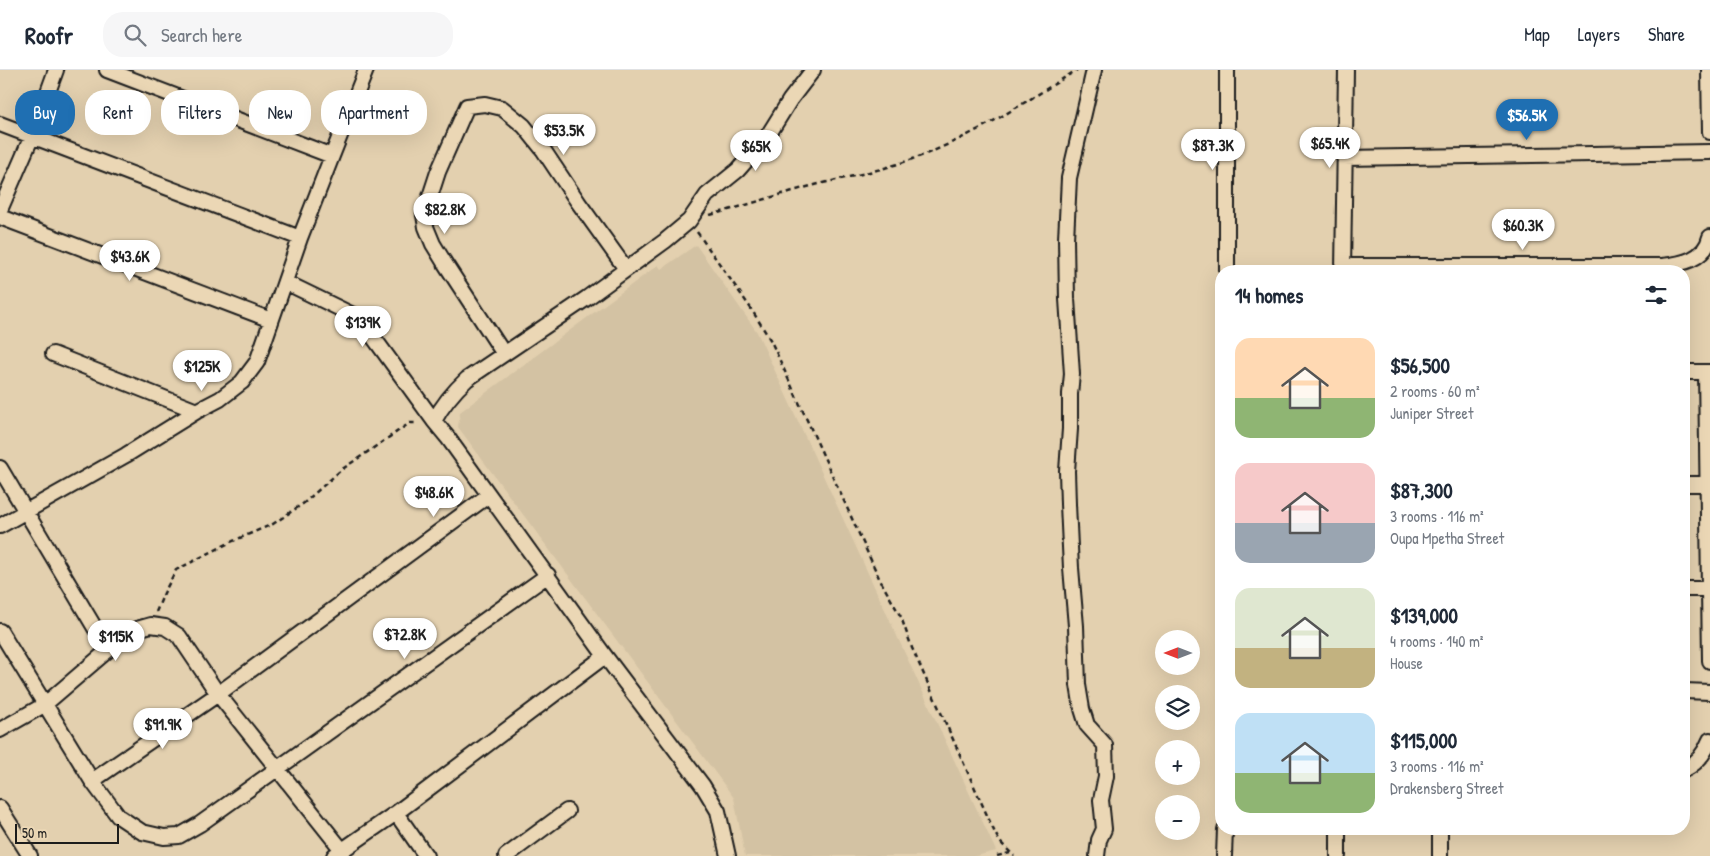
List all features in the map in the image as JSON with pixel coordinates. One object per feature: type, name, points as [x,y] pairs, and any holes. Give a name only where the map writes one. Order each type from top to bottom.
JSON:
[{"type":"street","points":[[0,210],[32,136],[56,70]]},
{"type":"street","points":[[107,70],[332,156]]},
{"type":"street","points":[[0,526],[126,455],[220,399],[242,382],[257,362],[300,238],[366,70]]},
{"type":"street","points":[[434,422],[440,409],[452,392],[467,379],[587,298],[666,241],[689,221],[707,195],[738,170],[767,138],[790,100],[813,70]]},
{"type":"street","points":[[1094,70],[1069,178],[1066,239],[1067,299],[1072,374],[1067,471],[1078,686],[1087,725],[1104,745],[1106,776],[1101,800],[1104,829],[1097,856]]},
{"type":"street","points":[[1227,265],[1228,70]]},
{"type":"street","points":[[1343,265],[1346,70]]},
{"type":"street","points":[[1709,70],[1710,132]]},
{"type":"street","points":[[504,354],[433,244],[426,227],[424,215],[438,172],[467,106],[485,104],[502,108],[524,126],[544,151],[626,269]]},
{"type":"street","points":[[0,124],[300,238]]},
{"type":"street","points":[[1344,158],[1710,152]]},
{"type":"street","points":[[0,217],[270,320]]},
{"type":"street","points":[[1670,265],[1691,260],[1702,253],[1710,237]]},
{"type":"street","points":[[285,282],[355,316],[371,334],[712,800],[718,811],[728,856]]},
{"type":"street","points":[[53,354],[197,411]]},
{"type":"street","points":[[1690,372],[1708,372],[1707,484],[1710,661]]},
{"type":"street","points":[[0,468],[108,650]]},
{"type":"street","points":[[1690,484],[1707,484]]},
{"type":"street","points":[[92,781],[218,694],[489,495]]},
{"type":"street","points":[[0,630],[92,781],[118,816],[142,832],[164,837],[179,836],[200,824],[279,769],[548,575]]},
{"type":"street","points":[[1690,589],[1709,588]]},
{"type":"street","points":[[0,730],[44,705],[120,640],[137,629],[151,625],[165,627],[179,636],[218,694],[279,769],[338,853],[396,813],[605,656]]},
{"type":"street","points":[[1690,691],[1710,692]]},
{"type":"street","points":[[1690,766],[1699,759],[1706,750],[1710,740]]},
{"type":"street","points":[[0,808],[30,856]]},
{"type":"street","points":[[506,856],[567,810]]},
{"type":"street","points":[[396,813],[426,856]]},
{"type":"street","points":[[1224,835],[1224,856]]},
{"type":"street","points":[[1338,835],[1338,856]]},
{"type":"street","points":[[1440,835],[1440,856]]},
{"type":"path","points":[[1014,856],[994,833],[912,648],[901,617],[877,574],[771,341],[750,307],[689,221],[737,206],[903,163],[974,132],[1077,70]]},
{"type":"path","points":[[151,625],[176,570],[233,541],[274,524],[304,503],[341,470],[410,423],[434,422]]},
{"type":"path","points":[[997,856],[1010,853]]},
{"type":"shaded area","points":[[696,245],[757,332],[996,851],[976,856],[745,856],[734,798],[458,427],[460,412],[658,265],[661,269]]}]
